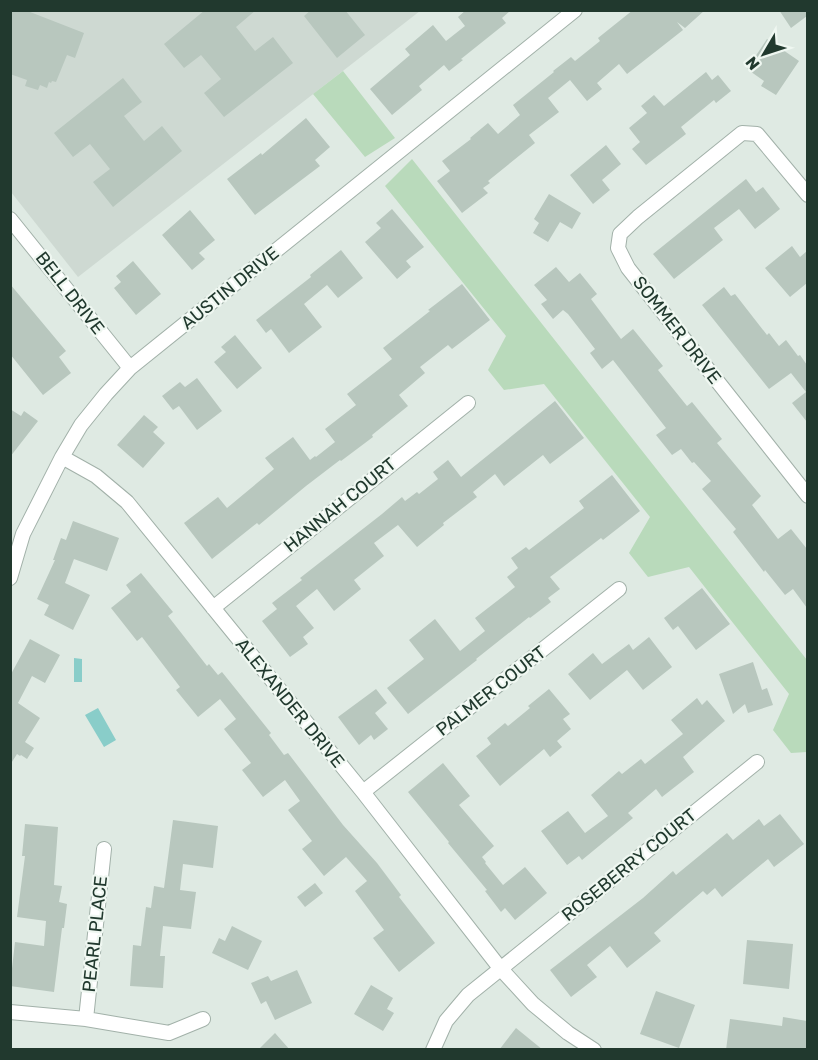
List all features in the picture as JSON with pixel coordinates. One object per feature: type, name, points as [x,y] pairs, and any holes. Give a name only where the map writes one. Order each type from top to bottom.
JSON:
[{"type":"street","name":"AUSTIN DRIVE","points":[[10,578],[23,534],[62,457],[81,425],[130,368],[575,10]]},
{"type":"street","name":"SOMMER DRIVE","points":[[807,195],[758,134],[742,133],[638,217],[620,234],[618,248],[628,268],[807,496]]},
{"type":"street","name":"BELL DRIVE","points":[[10,219],[130,368]]},
{"type":"street","name":"HANNAH COURT","points":[[213,608],[468,403]]},
{"type":"street","name":"ALEXANDER DRIVE","points":[[62,457],[96,476],[127,502],[363,792],[500,968],[532,1004],[568,1033],[594,1050]]},
{"type":"street","name":"PALMER COURT","points":[[363,792],[619,589]]},
{"type":"street","name":"ROSEBERRY COURT","points":[[433,1050],[446,1021],[468,994],[757,762]]},
{"type":"street","name":"PEARL PLACE","points":[[86,1019],[104,849]]},
{"type":"street","points":[[10,1012],[86,1019],[169,1033],[203,1018]]},
{"type":"shaded area","points":[[11,11],[420,11],[78,277],[11,192]]},
{"type":"green space","points":[[343,71],[395,138],[365,157],[313,94]]},
{"type":"green space","points":[[412,159],[807,660],[807,752],[791,753],[773,730],[789,694],[689,567],[648,577],[629,553],[650,517],[544,384],[504,390],[488,370],[506,336],[385,186]]},
{"type":"water","points":[[74,658],[82,659],[82,682],[74,682]]},
{"type":"water","points":[[98,708],[116,740],[104,747],[85,715]]},
{"type":"building","points":[[10,10],[25,10],[84,33],[75,58],[67,55],[56,82],[49,82],[47,88],[40,85],[38,90],[25,86],[27,80],[10,74]]},
{"type":"building","points":[[205,10],[256,10],[236,27],[255,51],[273,37],[293,63],[224,117],[204,93],[221,79],[201,55],[184,68],[164,44]]},
{"type":"building","points":[[311,10],[345,10],[365,35],[337,58],[304,16]]},
{"type":"building","points":[[466,10],[511,10],[502,18],[506,23],[449,71],[444,65],[419,86],[422,90],[392,115],[370,89],[410,55],[405,49],[433,25],[446,41],[465,26],[458,17]]},
{"type":"building","points":[[633,10],[705,10],[685,28],[677,22],[683,30],[627,74],[619,64],[597,83],[602,89],[587,101],[570,80],[548,98],[559,112],[529,135],[535,143],[488,181],[490,183],[483,188],[488,193],[462,213],[437,181],[450,171],[442,161],[488,123],[498,134],[520,115],[513,105],[571,57],[575,61],[600,41],[598,38]]},
{"type":"building","points":[[779,10],[807,10],[807,16],[791,28]]},
{"type":"building","points":[[767,39],[799,61],[776,95],[761,86],[764,81],[747,69]]},
{"type":"building","points":[[706,72],[712,80],[718,75],[731,91],[716,103],[714,100],[681,127],[686,134],[646,165],[632,149],[640,142],[629,128],[647,113],[641,106],[654,95],[664,106]]},
{"type":"building","points":[[123,78],[142,102],[124,116],[144,141],[162,126],[182,151],[113,207],[93,182],[110,169],[90,144],[73,157],[54,133]]},
{"type":"building","points":[[306,118],[330,147],[315,160],[320,166],[255,215],[227,179],[261,153],[262,155]]},
{"type":"building","points":[[606,145],[621,164],[602,180],[610,190],[593,204],[570,175]]},
{"type":"building","points":[[746,179],[756,192],[763,187],[780,209],[755,229],[739,209],[714,228],[723,240],[674,279],[653,254]]},
{"type":"building","points":[[549,194],[581,213],[572,229],[560,222],[548,242],[533,233],[539,223],[534,219]]},
{"type":"building","points":[[392,209],[424,247],[406,261],[411,267],[397,279],[365,242],[381,228],[376,223]]},
{"type":"building","points":[[190,210],[215,240],[199,253],[205,259],[192,270],[162,235]]},
{"type":"building","points":[[792,246],[800,257],[807,251],[807,283],[790,297],[765,268]]},
{"type":"building","points":[[341,250],[363,278],[338,298],[327,285],[304,304],[322,327],[289,353],[271,329],[266,333],[256,320]]},
{"type":"building","points":[[133,261],[161,294],[136,315],[114,288],[121,282],[116,276]]},
{"type":"building","points":[[556,267],[569,282],[580,273],[597,294],[591,299],[621,339],[633,329],[663,366],[658,370],[687,406],[692,402],[722,439],[717,443],[761,496],[752,505],[778,539],[791,529],[807,549],[807,608],[793,589],[785,595],[733,532],[736,529],[702,489],[711,481],[681,449],[672,455],[656,435],[666,428],[613,360],[602,369],[590,353],[595,349],[568,314],[563,310],[553,319],[541,304],[547,300],[534,285]]},
{"type":"building","points":[[10,284],[66,351],[59,357],[71,373],[43,395],[10,354]]},
{"type":"building","points":[[462,284],[490,320],[452,349],[448,345],[420,367],[425,373],[399,395],[408,406],[372,435],[373,437],[212,559],[184,523],[218,497],[227,508],[274,469],[265,458],[293,437],[310,460],[335,442],[325,429],[356,405],[347,394],[392,359],[383,348]]},
{"type":"building","points":[[724,287],[731,296],[735,294],[767,335],[769,333],[779,346],[786,340],[807,365],[807,422],[792,403],[806,392],[791,373],[769,389],[702,305]]},
{"type":"building","points":[[235,335],[262,368],[237,389],[214,362],[226,352],[221,347]]},
{"type":"building","points":[[197,378],[222,411],[197,430],[179,406],[173,410],[162,396],[180,382],[185,387]]},
{"type":"building","points":[[555,401],[584,438],[550,464],[543,455],[504,486],[495,474],[473,492],[477,497],[417,547],[398,525],[374,543],[384,556],[354,580],[361,589],[334,611],[317,589],[296,606],[314,628],[303,637],[308,644],[290,657],[262,621],[277,609],[272,603],[402,497],[405,501],[417,492],[419,494],[438,479],[433,472],[448,460],[461,477]]},
{"type":"building","points":[[10,409],[21,416],[24,411],[38,421],[10,457]]},
{"type":"building","points":[[144,415],[158,427],[153,432],[165,443],[143,468],[117,445]]},
{"type":"building","points":[[612,475],[640,511],[550,577],[560,589],[548,598],[551,602],[408,714],[387,688],[424,659],[409,640],[435,619],[460,651],[485,631],[475,618],[515,587],[507,577],[518,568],[511,558],[526,547],[529,550],[584,508],[579,501]]},
{"type":"building","points":[[73,521],[119,538],[107,571],[74,559],[65,583],[90,595],[73,630],[44,615],[49,605],[37,599],[55,560],[53,560],[61,538],[66,540]]},
{"type":"building","points":[[141,573],[173,612],[168,616],[207,666],[209,664],[218,675],[222,672],[271,733],[269,735],[284,755],[288,753],[343,825],[377,863],[401,895],[399,897],[435,943],[399,972],[373,938],[384,930],[355,891],[367,881],[346,857],[324,876],[302,849],[312,841],[288,810],[300,801],[285,780],[263,797],[242,770],[251,763],[224,729],[236,719],[220,699],[198,717],[176,690],[180,687],[142,637],[137,641],[111,608],[131,592],[126,585]]},
{"type":"building","points":[[702,588],[730,624],[696,650],[678,626],[673,630],[664,618]]},
{"type":"building","points":[[649,637],[672,667],[643,690],[627,670],[590,700],[568,674],[593,653],[602,664],[629,644],[633,650]]},
{"type":"building","points":[[30,639],[60,655],[45,683],[32,676],[18,703],[40,718],[25,742],[34,748],[27,759],[17,754],[10,765],[10,676]]},
{"type":"building","points":[[753,662],[762,690],[767,688],[773,705],[748,713],[745,704],[733,714],[719,674]]},
{"type":"building","points":[[376,689],[387,703],[375,713],[388,729],[374,740],[371,735],[359,745],[338,717]]},
{"type":"building","points":[[549,689],[570,714],[563,719],[571,729],[557,741],[562,747],[550,757],[544,749],[500,786],[476,756],[491,744],[487,738],[505,723],[508,726]]},
{"type":"building","points":[[697,698],[702,705],[707,700],[725,721],[683,757],[694,772],[662,797],[656,789],[628,813],[633,818],[582,860],[579,856],[567,865],[541,831],[568,811],[585,833],[608,816],[591,795],[619,771],[622,774],[641,759],[645,764],[683,734],[671,720]]},
{"type":"building","points":[[443,763],[470,796],[459,805],[494,846],[482,857],[485,863],[503,885],[525,867],[547,893],[515,920],[505,908],[501,912],[485,891],[487,890],[408,792]]},
{"type":"building","points":[[780,814],[804,844],[774,867],[768,859],[722,897],[715,888],[707,895],[703,891],[654,933],[661,941],[627,968],[610,946],[587,965],[597,977],[571,997],[550,970],[643,898],[673,871],[676,875],[727,833],[733,840],[759,819],[764,826]]},
{"type":"building","points":[[173,820],[218,826],[213,868],[183,864],[180,890],[196,892],[191,929],[163,926],[160,956],[165,956],[163,988],[130,986],[133,945],[141,946],[146,907],[151,908],[154,886],[164,888]]},
{"type":"building","points":[[25,824],[58,827],[54,885],[62,886],[59,902],[67,904],[54,992],[10,986],[15,942],[44,946],[46,921],[17,917],[25,856],[22,856]]},
{"type":"building","points":[[315,883],[323,893],[305,907],[297,897]]},
{"type":"building","points":[[232,926],[262,941],[248,970],[212,953],[219,938],[225,941]]},
{"type":"building","points":[[747,940],[793,944],[789,989],[743,984]]},
{"type":"building","points":[[297,970],[312,1003],[275,1020],[266,1001],[261,1004],[251,983],[268,976],[271,981]]},
{"type":"building","points":[[371,985],[393,998],[387,1009],[394,1013],[383,1031],[354,1014]]},
{"type":"building","points":[[656,991],[695,1005],[679,1048],[640,1034]]},
{"type":"building","points":[[783,1017],[807,1021],[807,1050],[726,1050],[730,1019],[782,1026]]},
{"type":"building","points":[[516,1028],[543,1050],[499,1050]]},
{"type":"building","points":[[275,1033],[290,1050],[258,1050]]}]
